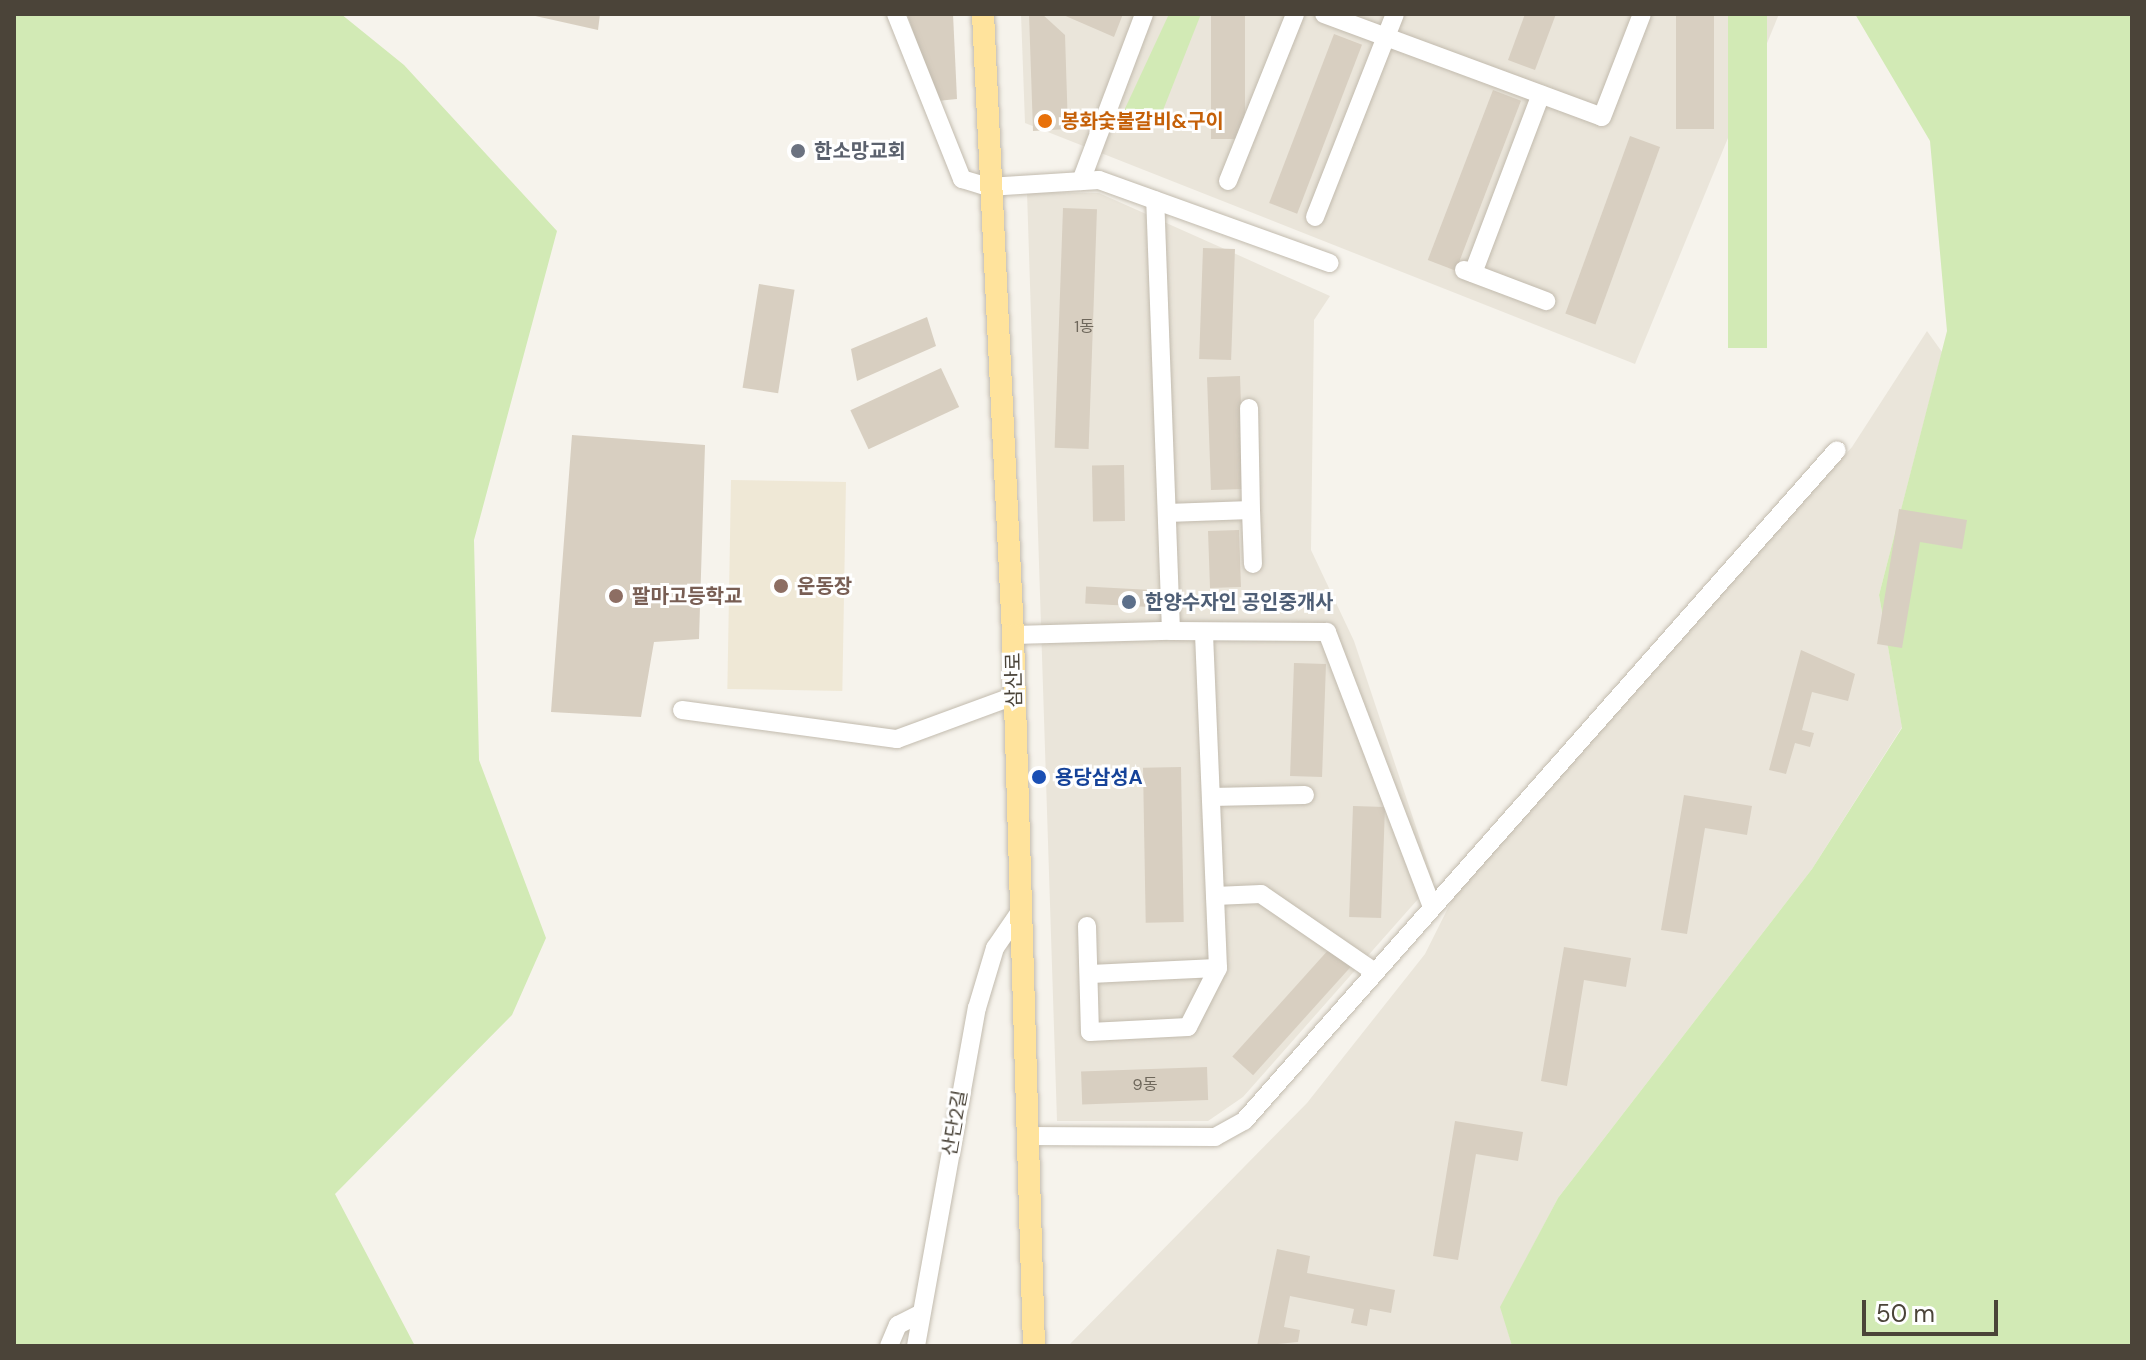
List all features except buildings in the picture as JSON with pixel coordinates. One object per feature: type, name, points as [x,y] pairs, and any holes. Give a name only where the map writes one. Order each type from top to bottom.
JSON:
[{"type":"main road","name":"삼산로","points":[[983,14],[988,187],[1013,635],[1034,1346]]},
{"type":"street","points":[[896,14],[952,163],[962,179],[988,187],[1099,180],[1329,263]]},
{"type":"street","points":[[1081,181],[1144,14]]},
{"type":"street","points":[[1228,181],[1295,14]]},
{"type":"street","points":[[1324,14],[1602,117],[1642,14]]},
{"type":"street","points":[[1315,217],[1395,14]]},
{"type":"street","points":[[1541,94],[1468,272],[1546,301]]},
{"type":"street","points":[[1155,200],[1171,631]]},
{"type":"street","points":[[1249,408],[1253,564]]},
{"type":"street","points":[[1028,1136],[1230,1132],[1837,450]]},
{"type":"street","points":[[1167,513],[1251,510]]},
{"type":"street","points":[[1013,635],[1171,631],[1327,632],[1432,907]]},
{"type":"street","points":[[1087,926],[1090,1032],[1188,1027],[1218,968],[1204,632]]},
{"type":"street","points":[[682,710],[897,739],[1014,696]]},
{"type":"street","points":[[1211,797],[1305,795]]},
{"type":"street","points":[[1215,896],[1261,894],[1373,971]]},
{"type":"street","name":"산단2길","points":[[916,1346],[977,1008],[995,948],[1021,910]]},
{"type":"street","points":[[1089,974],[1218,968]]},
{"type":"street","points":[[889,1346],[898,1325],[920,1314]]},
{"type":"shaded area","points":[[1021,14],[1779,14],[1635,364],[1025,123]]},
{"type":"shaded area","points":[[1027,192],[1099,193],[1330,296],[1314,320],[1311,550],[1354,641],[1434,881],[1243,1097],[1208,1121],[1057,1121]]},
{"type":"shaded area","points":[[1927,331],[1942,352],[1879,595],[1902,727],[1812,869],[1558,1198],[1501,1307],[1512,1346],[1068,1346],[1307,1103],[1425,954],[1455,894],[1852,447]]},
{"type":"shaded area","name":"운동장","points":[[731,480],[846,482],[842,691],[727,689]]},
{"type":"green space","points":[[14,14],[341,14],[404,65],[557,231],[474,540],[479,760],[546,938],[512,1015],[335,1194],[415,1346],[14,1346]]},
{"type":"green space","points":[[1169,14],[1201,14],[1156,128],[1122,115]]},
{"type":"green space","points":[[1728,14],[1767,14],[1767,348],[1728,348]]},
{"type":"green space","points":[[1855,14],[2132,14],[2132,1346],[1512,1346],[1500,1307],[1558,1198],[1812,869],[1902,728],[1879,595],[1947,331],[1930,141]]},
{"type":"place","name":"봉화숯불갈비&구이","points":[[1045,121]]},
{"type":"place","name":"한소망교회","points":[[798,151]]},
{"type":"place","name":"운동장","points":[[781,586]]},
{"type":"place","name":"팔마고등학교","points":[[616,596]]},
{"type":"place","name":"한양수자인 공인중개사","points":[[1129,602]]},
{"type":"place","name":"용당삼성A","points":[[1039,777]]}]
